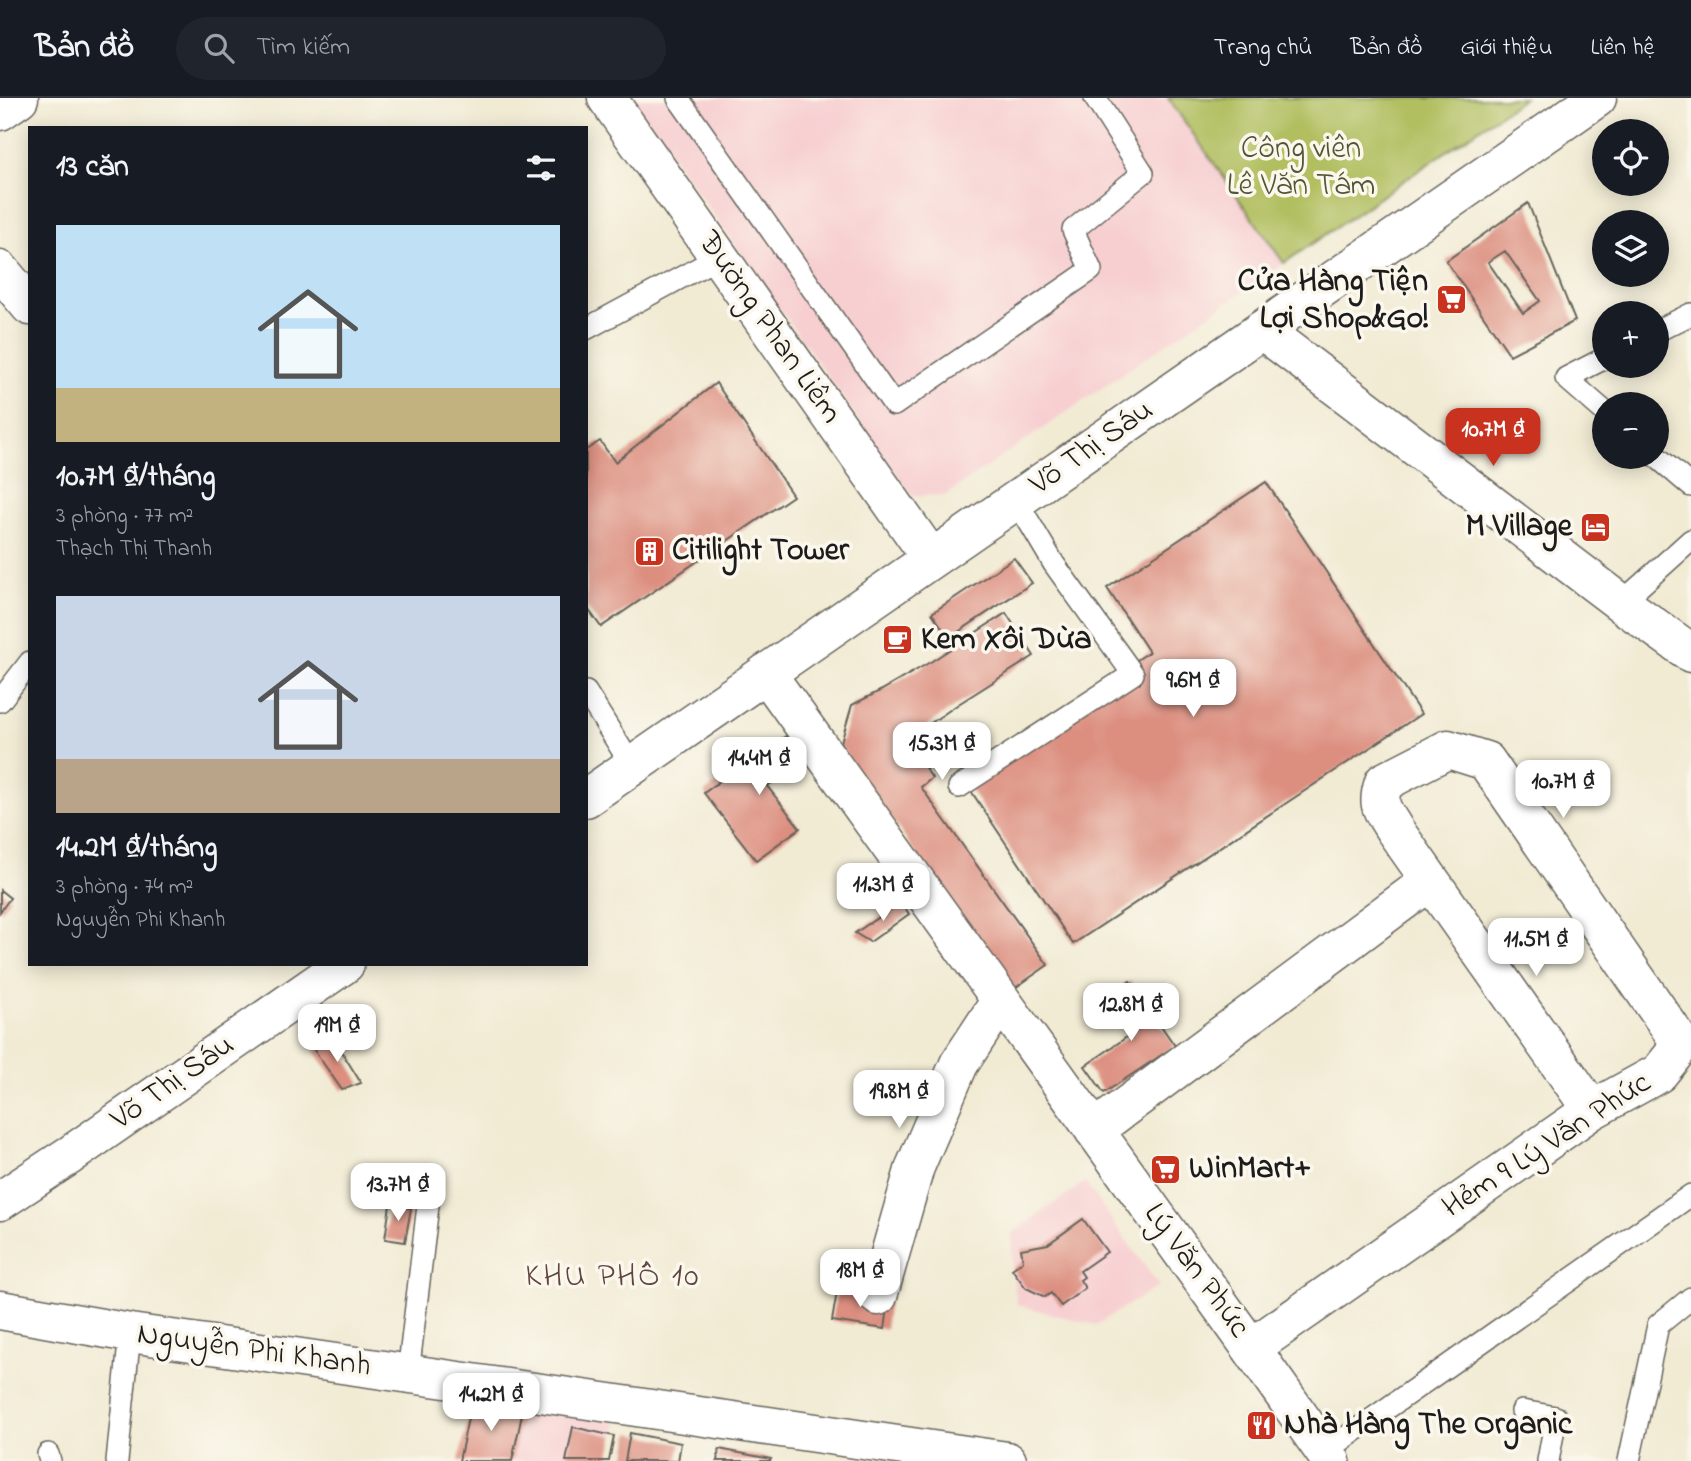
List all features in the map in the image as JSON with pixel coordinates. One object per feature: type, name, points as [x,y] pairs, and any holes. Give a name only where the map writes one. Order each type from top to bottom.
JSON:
[{"type":"street","points":[[0,111],[19,98]]},
{"type":"street","name":"Đường Phan Liêm","points":[[607,98],[932,558]]},
{"type":"street","name":"Võ Thị Sáu","points":[[588,796],[1597,98]]},
{"type":"street","points":[[0,271],[28,304]]},
{"type":"street","points":[[1262,330],[1621,603],[1691,653]]},
{"type":"street","name":"Lý Văn Phức","points":[[766,673],[1328,1457]]},
{"type":"street","name":"Hẻm 9 Lý Văn Phức","points":[[1251,1348],[1592,1110],[1659,1073],[1675,1053],[1677,1038],[1486,761],[1448,749],[1384,782],[1379,799],[1394,829],[1430,881]]},
{"type":"street","points":[[1094,1130],[1430,881],[1592,1110]]},
{"type":"street","name":"Võ Thị Sáu","points":[[0,1201],[342,966]]},
{"type":"street","points":[[878,1296],[915,1167],[960,1064],[1001,1000]]},
{"type":"street","name":"Nguyễn Phi Khanh","points":[[0,1310],[130,1333],[1007,1461]]},
{"type":"lane","points":[[678,98],[894,405],[1091,270],[1073,230],[1143,173],[1095,98]]},
{"type":"lane","points":[[588,328],[719,257]]},
{"type":"lane","points":[[1669,325],[1691,314]]},
{"type":"lane","points":[[1592,365],[1566,378],[1592,401]]},
{"type":"lane","points":[[1669,467],[1691,486]]},
{"type":"lane","points":[[959,788],[1133,674],[1054,564],[1016,500]]},
{"type":"lane","points":[[1621,603],[1691,540]]},
{"type":"lane","points":[[0,701],[28,665]]},
{"type":"lane","points":[[588,695],[632,766]]},
{"type":"lane","points":[[1328,1457],[1691,1195]]},
{"type":"lane","points":[[408,1374],[429,1197]]},
{"type":"lane","points":[[1629,1461],[1658,1325],[1691,1298]]},
{"type":"lane","points":[[117,1461],[130,1333]]},
{"type":"lane","points":[[1522,1411],[1556,1417],[1549,1461]]},
{"type":"shaded area","points":[[631,98],[1168,98],[1284,263],[946,495],[912,496]]},
{"type":"shaded area","points":[[1085,1182],[1159,1286],[1096,1325],[1017,1305],[1012,1269],[1012,1233]]},
{"type":"shaded area","points":[[472,1399],[523,1410],[617,1422],[609,1461],[459,1461]]},
{"type":"green space","name":"Công viên Lê Văn Tám","points":[[1168,98],[1524,98],[1284,263]]},
{"type":"building","points":[[1528,203],[1575,321],[1510,355],[1446,261]],"holes":[[[1505,251],[1540,301],[1523,313],[1488,262]]]},
{"type":"building","name":"Citilight Tower","points":[[716,383],[793,496],[601,627],[588,609],[588,449],[600,441],[615,462]]},
{"type":"building","points":[[1266,482],[1421,714],[1073,944],[961,776],[1149,652],[1107,588]]},
{"type":"building","points":[[1014,558],[1032,583],[949,638],[932,613]]},
{"type":"building","points":[[1006,613],[1034,656],[912,736],[908,743],[932,778],[921,787],[1048,965],[1012,990],[840,746],[852,705],[932,661]]},
{"type":"building","points":[[786,736],[798,740],[809,759],[767,786],[800,828],[756,860],[704,793]]},
{"type":"building","points":[[0,890],[10,898],[0,912]]},
{"type":"building","points":[[901,902],[909,914],[870,942],[855,933]]},
{"type":"building","points":[[1130,981],[1175,1046],[1104,1093],[1085,1066],[1137,1030],[1112,994]]},
{"type":"building","points":[[332,1036],[361,1083],[342,1090],[314,1050]]},
{"type":"building","points":[[390,1205],[411,1208],[405,1242],[385,1239]]},
{"type":"building","points":[[1083,1219],[1107,1252],[1080,1271],[1084,1277],[1080,1280],[1085,1288],[1061,1306],[1051,1293],[1045,1297],[1026,1288],[1012,1269],[1023,1261],[1021,1249],[1048,1244]]},
{"type":"building","points":[[838,1286],[889,1302],[885,1329],[832,1321]]},
{"type":"building","points":[[472,1399],[523,1410],[512,1461],[459,1461]]},
{"type":"building","points":[[573,1427],[614,1436],[609,1461],[566,1461]]},
{"type":"building","points":[[630,1433],[681,1443],[678,1461],[625,1461]]},
{"type":"building","points":[[719,1449],[771,1459],[717,1461]]},
{"type":"place","name":"Cửa Hàng Tiện Lợi Shop&Go!","points":[[1451,300]]},
{"type":"place","name":"M Village","points":[[1595,527]]},
{"type":"place","name":"Citilight Tower","points":[[649,551]]},
{"type":"place","name":"Kem Xôi Dừa","points":[[898,640]]},
{"type":"place","name":"WinMart+","points":[[1166,1169]]},
{"type":"place","name":"Nhà Hàng The Organic","points":[[1261,1425]]},
{"type":"district","name":"KHU PHỐ 10","points":[[613,1277]]}]
